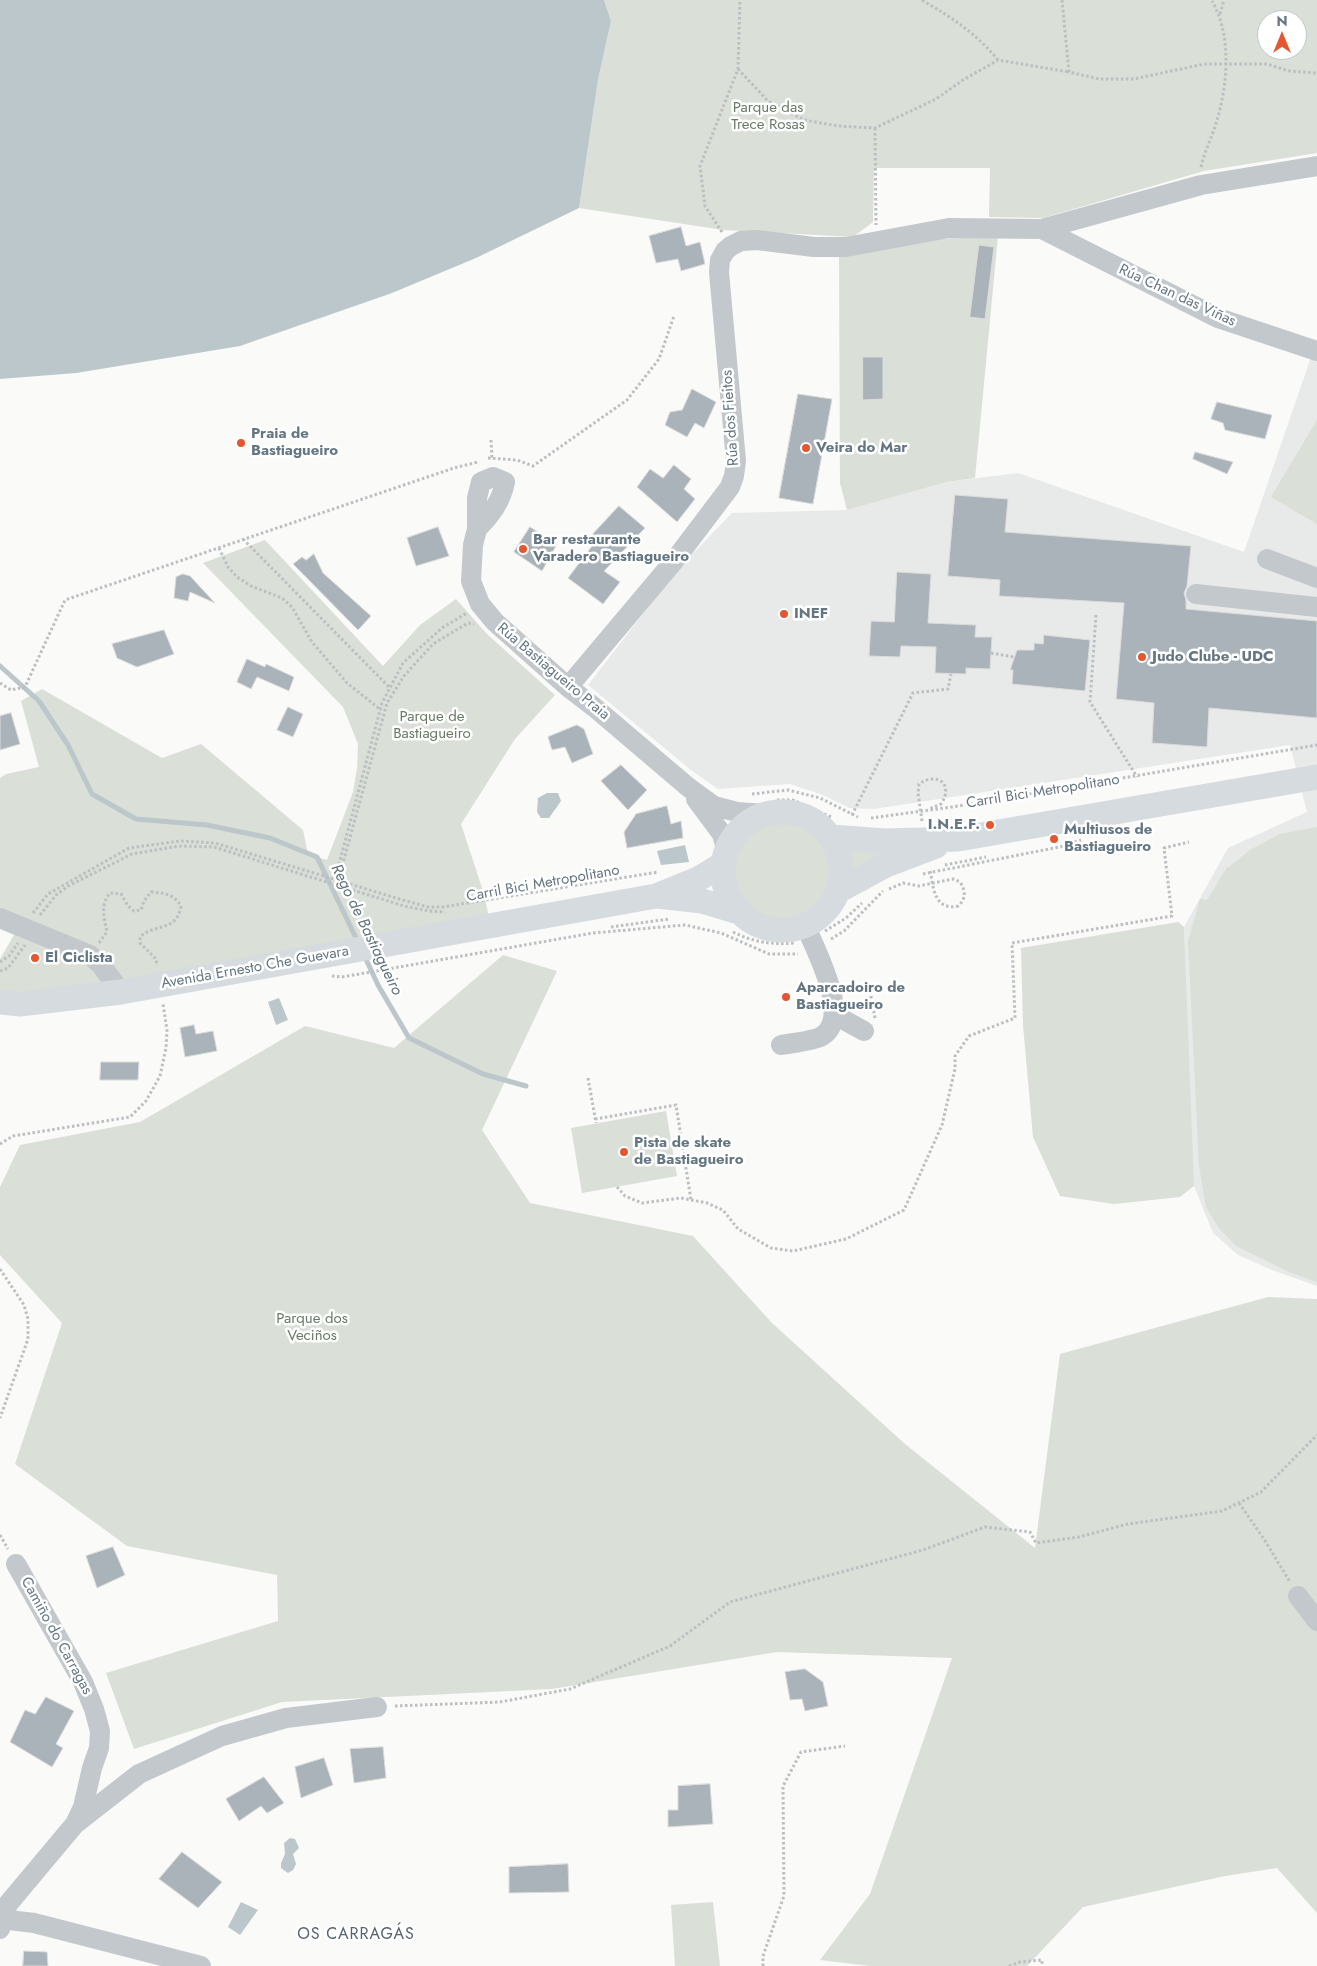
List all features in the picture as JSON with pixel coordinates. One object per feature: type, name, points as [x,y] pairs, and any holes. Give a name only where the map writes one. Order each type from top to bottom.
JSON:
[{"type":"main road","points":[[958,838],[886,865],[838,891],[814,921],[806,927],[784,930],[754,923],[739,912],[726,892],[725,857],[737,832],[770,807],[794,812],[833,828],[885,841],[958,838],[1317,777]]},
{"type":"main road","points":[[833,828],[842,865],[838,891]]},
{"type":"main road","name":"Avenida Ernesto Che Guevara","points":[[0,1002],[20,1004],[121,992],[661,886],[700,878],[725,857]]},
{"type":"main road","name":"Avenida Ernesto Che Guevara","points":[[661,886],[702,902],[739,912]]},
{"type":"street","points":[[731,246],[741,241],[757,240],[814,247],[846,248],[980,221],[1042,229],[1201,185],[1317,166]]},
{"type":"street","name":"Rúa Chan das Viñas","points":[[1042,229],[1218,318],[1317,351]]},
{"type":"street","name":"Rúa dos Fieitos","points":[[568,687],[674,561],[730,487],[736,464],[719,272],[720,260],[725,251],[731,246]]},
{"type":"street","name":"Rúa Bastiagueiro Praia","points":[[477,529],[472,544],[470,581],[480,604],[495,622],[568,687],[688,787]]},
{"type":"street","points":[[1267,558],[1317,578]]},
{"type":"street","points":[[1196,594],[1317,607]]},
{"type":"street","points":[[688,787],[716,807],[737,812],[770,807]]},
{"type":"street","points":[[688,787],[722,834],[725,857]]},
{"type":"street","points":[[0,918],[90,955],[101,965],[121,992]]},
{"type":"street","points":[[806,927],[816,950],[834,1005],[844,1020],[870,1025]]},
{"type":"street","points":[[781,1045],[822,1037],[831,1029],[834,1005]]},
{"type":"street","name":"Camiño do Carragas","points":[[16,1564],[83,1682],[94,1709],[100,1731],[99,1748],[92,1768],[83,1807],[75,1824]]},
{"type":"street","points":[[1298,1596],[1317,1621]]},
{"type":"street","name":"Camiño do Carragas","points":[[1,1923],[8,1904],[75,1824],[139,1774],[222,1736],[286,1718],[378,1706]]},
{"type":"street","points":[[1,1923],[34,1923],[201,1966]]},
{"type":"path","points":[[731,246],[705,206],[700,166],[738,69],[740,0]]},
{"type":"path","points":[[922,0],[950,16],[983,41],[998,60]]},
{"type":"path","points":[[1062,0],[1069,72]]},
{"type":"path","points":[[1201,185],[1201,167],[1221,105],[1227,65],[1220,14],[1224,0]]},
{"type":"path","points":[[1212,1],[1220,14]]},
{"type":"path","points":[[738,69],[768,101],[804,120],[838,126],[875,128],[936,98],[998,60],[1099,79],[1134,79],[1204,64],[1267,64],[1289,70],[1317,73]]},
{"type":"path","points":[[875,128],[876,242]]},
{"type":"path","points":[[0,683],[12,690],[25,687],[65,600],[454,468],[492,457],[518,460],[532,466],[627,400],[659,359],[674,316]]},
{"type":"path","points":[[244,539],[390,688]]},
{"type":"path","points":[[219,548],[228,567],[237,577],[250,586],[282,598],[292,607],[312,642],[347,683],[381,710]]},
{"type":"path","points":[[334,884],[381,710],[390,688],[403,664],[442,628],[480,604]]},
{"type":"path","points":[[1096,615],[1090,702],[1137,777]]},
{"type":"path","points":[[334,884],[387,703],[404,676],[433,644],[468,623],[482,625]]},
{"type":"path","points":[[991,653],[1014,657]]},
{"type":"path","points":[[852,815],[913,693],[948,689],[951,674]]},
{"type":"path","points":[[884,816],[928,809],[941,804],[946,787],[941,781],[928,778]]},
{"type":"path","points":[[770,807],[793,800],[833,828]]},
{"type":"path","points":[[917,823],[924,822]]},
{"type":"path","points":[[915,877],[1064,846],[1087,838]]},
{"type":"path","points":[[0,962],[9,956],[48,894],[129,848],[180,841],[215,844],[334,879]]},
{"type":"path","points":[[617,1187],[625,1196],[642,1203],[681,1198],[707,1203],[723,1210],[738,1229],[771,1248],[793,1251],[846,1239],[904,1210],[942,1125],[956,1069],[955,1056],[969,1036],[1015,1018],[1012,943],[1172,916],[1164,848],[1189,842]]},
{"type":"path","name":"Carril Bici Metropolitano","points":[[28,928],[56,895],[70,885],[132,854],[179,846],[214,847],[404,906],[429,911],[445,912],[661,886]]},
{"type":"path","points":[[903,883],[919,886],[953,879],[960,882],[965,891],[965,897],[958,906],[953,908]]},
{"type":"path","points":[[325,975],[342,977],[593,932],[685,925],[721,932],[769,954],[796,955],[816,950],[844,931],[884,890],[909,880]]},
{"type":"path","points":[[90,955],[107,932],[103,916],[103,901],[110,893],[120,894],[134,911],[141,910],[144,901],[151,892],[164,893],[176,899],[181,906],[179,915],[173,922],[145,932],[140,938],[140,943],[156,959]]},
{"type":"path","points":[[0,971],[8,968],[23,950],[28,928]]},
{"type":"path","points":[[870,991],[870,1025]]},
{"type":"path","points":[[156,1002],[165,1000]]},
{"type":"path","points":[[0,1144],[13,1136],[130,1117],[146,1101],[160,1076],[166,1048],[167,1030],[164,1012]]},
{"type":"path","points":[[588,1078],[596,1124]]},
{"type":"path","points":[[595,1118],[676,1105],[691,1200]]},
{"type":"path","points":[[0,1269],[24,1304],[28,1319],[28,1339],[0,1418]]},
{"type":"path","points":[[378,1706],[500,1702],[570,1689],[670,1646],[730,1602],[923,1550],[985,1527],[1030,1532],[1036,1543],[1079,1537],[1128,1524],[1222,1511],[1261,1492],[1317,1435]]},
{"type":"path","points":[[1239,1503],[1264,1539],[1298,1596]]},
{"type":"path","points":[[764,1966],[763,1956],[784,1896],[783,1786],[801,1752],[845,1746]]},
{"type":"path","points":[[1009,1966],[1020,1962],[1042,1960],[1042,1966]]},
{"type":"shaded area","points":[[0,0],[604,0],[611,21],[598,80],[579,208],[476,258],[392,293],[240,346],[76,373],[0,379]]},
{"type":"shaded area","points":[[1311,357],[1317,361],[1317,1286],[1272,1270],[1238,1255],[1213,1233],[1194,1186],[1191,1159],[1184,927],[1228,848],[1307,812],[1290,745],[874,809],[849,808],[823,795],[790,784],[718,789],[691,770],[588,685],[677,570],[732,513],[847,510],[947,482],[1018,473],[1244,552]]},
{"type":"shaded area","points":[[547,793],[558,793],[561,801],[549,818],[541,818],[537,812],[538,798]]},
{"type":"shaded area","points":[[685,845],[689,862],[661,865],[657,851]]},
{"type":"shaded area","points":[[279,998],[288,1020],[276,1025],[268,1002]]},
{"type":"shaded area","points":[[290,1838],[295,1839],[299,1848],[293,1854],[296,1864],[293,1870],[288,1873],[281,1868],[281,1863],[285,1854],[284,1843]]},
{"type":"shaded area","points":[[241,1902],[258,1910],[240,1935],[228,1927]]},
{"type":"green space","name":"Parque das Trece Rosas","points":[[604,0],[1317,0],[1317,153],[1204,171],[1043,218],[989,217],[990,168],[874,168],[873,222],[853,237],[723,230],[579,208],[598,80],[611,21]]},
{"type":"green space","points":[[998,236],[975,478],[947,482],[847,510],[840,483],[839,257],[921,240]]},
{"type":"green space","points":[[1317,420],[1317,524],[1271,497]]},
{"type":"green space","name":"Parque de Bastiagueiro","points":[[265,540],[383,666],[420,625],[456,599],[487,634],[555,695],[515,739],[461,824],[484,894],[489,918],[123,982],[32,992],[0,991],[0,959],[14,935],[0,929],[0,778],[6,774],[39,767],[21,701],[42,689],[162,758],[201,744],[303,830],[308,854],[327,860],[353,792],[357,768],[358,744],[343,707],[203,563]]},
{"type":"green space","points":[[782,821],[801,825],[817,836],[828,852],[832,871],[828,890],[817,906],[801,917],[782,921],[763,917],[747,906],[736,890],[732,871],[736,852],[747,836],[763,825]]},
{"type":"green space","points":[[1317,827],[1317,1282],[1289,1272],[1236,1246],[1218,1227],[1206,1207],[1199,1166],[1188,941],[1200,899],[1207,900],[1226,869],[1250,850],[1280,834]]},
{"type":"green space","points":[[850,848],[888,854],[852,872]]},
{"type":"green space","points":[[1178,922],[1184,927],[1194,1186],[1180,1197],[1114,1204],[1060,1196],[1033,1137],[1023,1025],[1021,948]]},
{"type":"green space","name":"Parque dos Veciños","points":[[503,955],[557,971],[482,1130],[530,1203],[693,1236],[772,1323],[905,1444],[1035,1548],[1060,1354],[1268,1297],[1317,1299],[1317,1913],[1277,1868],[1225,1876],[1083,1907],[1027,1966],[870,1966],[820,1960],[870,1894],[952,1658],[777,1652],[552,1689],[282,1702],[134,1749],[106,1673],[278,1621],[277,1575],[127,1546],[15,1464],[62,1323],[0,1255],[0,1187],[20,1145],[140,1122],[305,1026],[394,1048]]},
{"type":"green space","name":"Pista de skate de Bastiagueiro","points":[[666,1111],[677,1176],[582,1193],[571,1128]]},
{"type":"green space","points":[[713,1902],[720,1966],[675,1966],[671,1905]]},
{"type":"building","points":[[681,227],[686,246],[700,242],[705,264],[681,271],[678,259],[656,263],[649,236]]},
{"type":"building","points":[[979,245],[994,247],[985,319],[970,317]]},
{"type":"building","points":[[863,357],[883,357],[883,399],[863,400]]},
{"type":"building","points":[[692,389],[716,402],[704,428],[695,423],[687,437],[665,425],[670,412],[682,410]]},
{"type":"building","name":"Veira do Mar","points":[[798,394],[832,399],[813,504],[779,498]]},
{"type":"building","points":[[1217,402],[1272,415],[1265,439],[1225,430],[1223,423],[1211,419]]},
{"type":"building","points":[[1195,452],[1233,462],[1227,474],[1193,459]]},
{"type":"building","points":[[674,465],[691,479],[684,489],[695,499],[677,522],[637,487],[650,469],[663,478]]},
{"type":"building","points":[[955,495],[1008,499],[1005,532],[1191,546],[1187,586],[1184,593],[1186,609],[1317,621],[1317,718],[1209,708],[1207,747],[1152,743],[1154,703],[1116,699],[1124,603],[999,596],[1000,580],[948,576]]},
{"type":"building","points":[[619,506],[645,528],[604,571],[620,582],[603,604],[568,578],[598,538],[593,534]]},
{"type":"building","points":[[438,527],[449,556],[416,566],[407,538]]},
{"type":"building","points":[[530,527],[557,544],[542,571],[514,552]]},
{"type":"building","points":[[314,554],[323,573],[371,616],[358,630],[293,564],[302,557],[306,560]]},
{"type":"building","points":[[897,572],[931,574],[928,623],[976,625],[975,637],[992,637],[990,669],[966,668],[966,674],[935,673],[936,647],[901,646],[900,657],[869,656],[871,621],[894,622]]},
{"type":"building","points":[[183,574],[190,576],[215,603],[190,592],[188,601],[174,598],[176,577]]},
{"type":"building","points":[[164,630],[174,654],[137,667],[117,658],[112,644]]},
{"type":"building","points":[[1044,635],[1090,640],[1085,691],[1012,684],[1013,670],[1010,670],[1017,650],[1034,650],[1034,643],[1043,644]]},
{"type":"building","points":[[247,659],[265,667],[266,664],[294,677],[289,691],[257,677],[251,689],[237,682]]},
{"type":"building","points":[[288,707],[303,714],[293,737],[277,730]]},
{"type":"building","points":[[11,713],[20,744],[0,750],[0,716]]},
{"type":"building","points":[[577,725],[584,729],[593,754],[572,763],[565,747],[552,750],[548,737]]},
{"type":"building","points":[[621,765],[647,790],[628,810],[601,781]]},
{"type":"building","points":[[667,806],[671,824],[681,821],[683,838],[627,848],[624,832],[636,814]]},
{"type":"building","points":[[194,1025],[196,1034],[213,1031],[217,1051],[185,1057],[180,1028]]},
{"type":"building","points":[[101,1062],[139,1062],[138,1080],[100,1080]]},
{"type":"building","points":[[113,1547],[125,1575],[97,1588],[86,1556]]},
{"type":"building","points":[[805,1669],[823,1682],[828,1706],[805,1711],[802,1699],[790,1700],[785,1672]]},
{"type":"building","points":[[46,1697],[74,1711],[56,1744],[63,1748],[52,1767],[10,1742],[25,1710],[35,1714]]},
{"type":"building","points":[[383,1747],[386,1778],[354,1783],[350,1749]]},
{"type":"building","points":[[324,1758],[333,1785],[301,1798],[295,1767]]},
{"type":"building","points":[[264,1777],[284,1803],[267,1813],[261,1806],[239,1821],[226,1799]]},
{"type":"building","points":[[710,1784],[713,1824],[668,1827],[668,1810],[678,1810],[678,1786]]},
{"type":"building","points":[[182,1852],[222,1882],[198,1908],[159,1879]]},
{"type":"building","points":[[568,1864],[569,1892],[509,1893],[509,1867]]},
{"type":"building","points":[[24,1951],[47,1952],[48,1966],[23,1966]]},
{"type":"waterway","name":"Rego de Bastiagueiro","points":[[0,666],[39,701],[68,745],[92,794],[136,819],[207,825],[270,838],[317,857],[358,942]]},
{"type":"waterway","name":"Rego de Bastiagueiro","points":[[364,955],[378,985],[409,1038],[483,1074],[526,1086]]},
{"type":"place","name":"Praia de Bastiagueiro","points":[[241,443]]},
{"type":"place","name":"Veira do Mar","points":[[806,448]]},
{"type":"place","name":"Bar restaurante Varadero Bastiagueiro","points":[[523,549]]},
{"type":"place","name":"INEF","points":[[784,614]]},
{"type":"place","name":"Judo Clube - UDC","points":[[1142,657]]},
{"type":"place","name":"I.N.E.F.","points":[[990,825]]},
{"type":"place","name":"Multiusos de Bastiagueiro","points":[[1054,839]]},
{"type":"place","name":"El Ciclista","points":[[35,958]]},
{"type":"place","name":"Aparcadoiro de Bastiagueiro","points":[[786,997]]},
{"type":"place","name":"Pista de skate de Bastiagueiro","points":[[624,1152]]},
{"type":"district","name":"OS CARRAGÁS","points":[[356,1935]]}]
